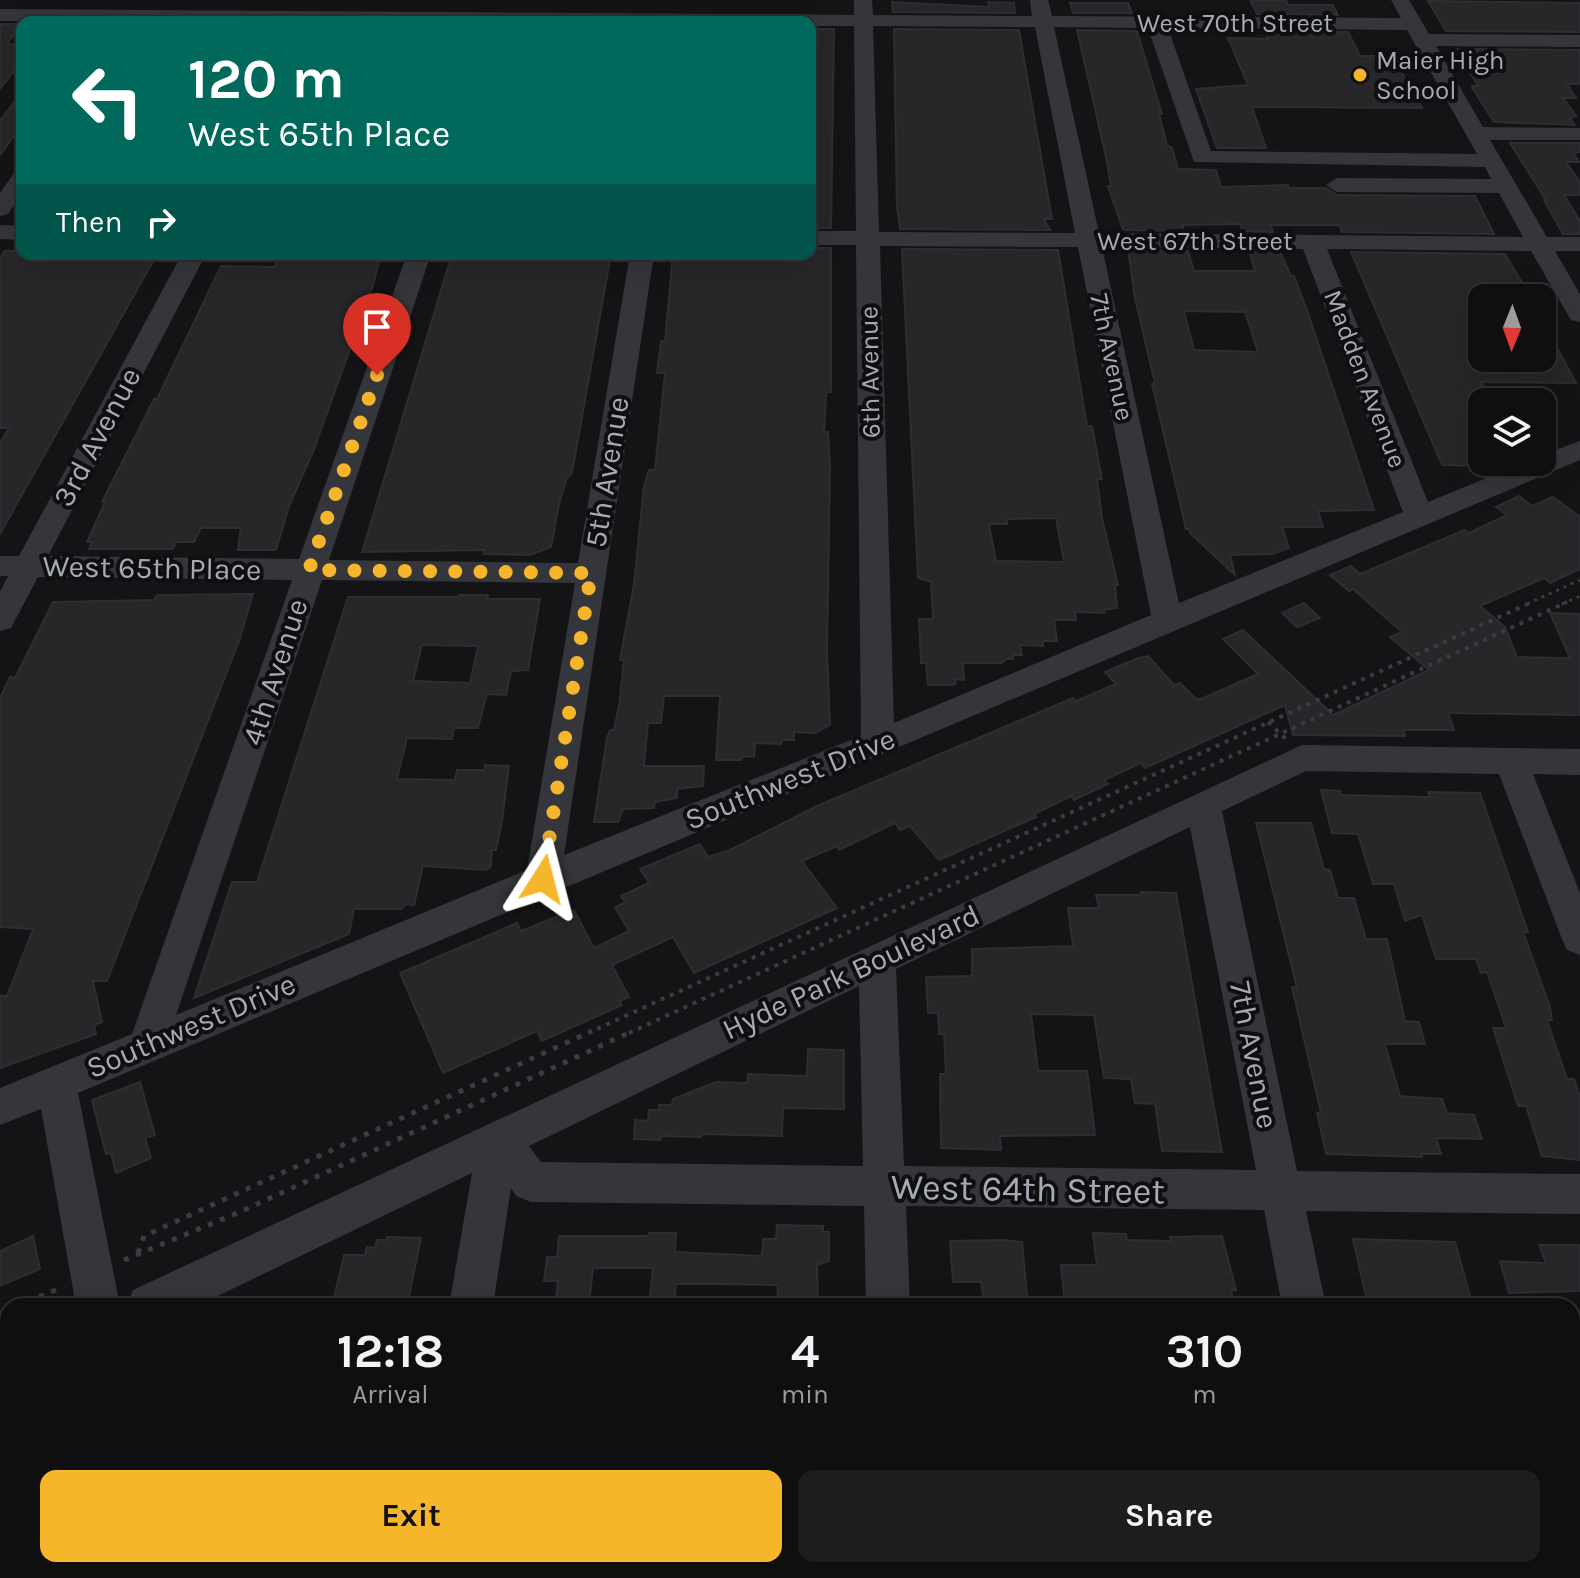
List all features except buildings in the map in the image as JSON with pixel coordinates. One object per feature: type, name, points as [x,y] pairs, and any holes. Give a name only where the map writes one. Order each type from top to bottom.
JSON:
[{"type":"street","points":[[1221,0],[1231,23]]},
{"type":"street","points":[[1400,0],[1580,315]]},
{"type":"street","name":"6th Avenue","points":[[863,10],[878,743]]},
{"type":"street","name":"West 70th Street","points":[[0,15],[1041,11],[1156,22],[1580,41]]},
{"type":"street","name":"7th Avenue","points":[[1041,11],[1167,620]]},
{"type":"street","points":[[1156,22],[1202,157],[1491,161]]},
{"type":"street","points":[[1476,133],[1580,134]]},
{"type":"street","points":[[1337,185],[1506,186]]},
{"type":"street","points":[[0,209],[16,186]]},
{"type":"street","name":"West 67th Street","points":[[816,238],[1580,244]]},
{"type":"street","name":"Madden Avenue","points":[[1312,242],[1419,515]]},
{"type":"street","name":"3rd Avenue","points":[[0,620],[14,566],[191,260]]},
{"type":"street","name":"4th Avenue","points":[[147,1045],[417,260]]},
{"type":"street","name":"5th Avenue","points":[[543,879],[641,260]]},
{"type":"street","name":"Southwest Drive","points":[[0,1107],[1580,450]]},
{"type":"street","name":"West 65th Place","points":[[14,566],[591,573]]},
{"type":"street","name":"Hyde Park Boulevard","points":[[166,1298],[1302,758],[1580,762]]},
{"type":"street","points":[[1511,761],[1580,939]]},
{"type":"street","name":"7th Avenue","points":[[1203,804],[1302,1298]]},
{"type":"street","points":[[877,960],[888,1298]]},
{"type":"street","points":[[56,1083],[96,1298]]},
{"type":"street","points":[[472,1298],[498,1138]]},
{"type":"street","name":"West 64th Street","points":[[498,1138],[531,1182],[1580,1194]]},
{"type":"path","points":[[1580,580],[144,1236],[138,1253],[242,1211],[1580,596]]},
{"type":"path","points":[[1268,722],[1289,741]]},
{"type":"place","name":"Maier High School","points":[[1360,75]]},
{"type":"route","points":[[377,375],[309,570],[591,573],[543,879]]}]
